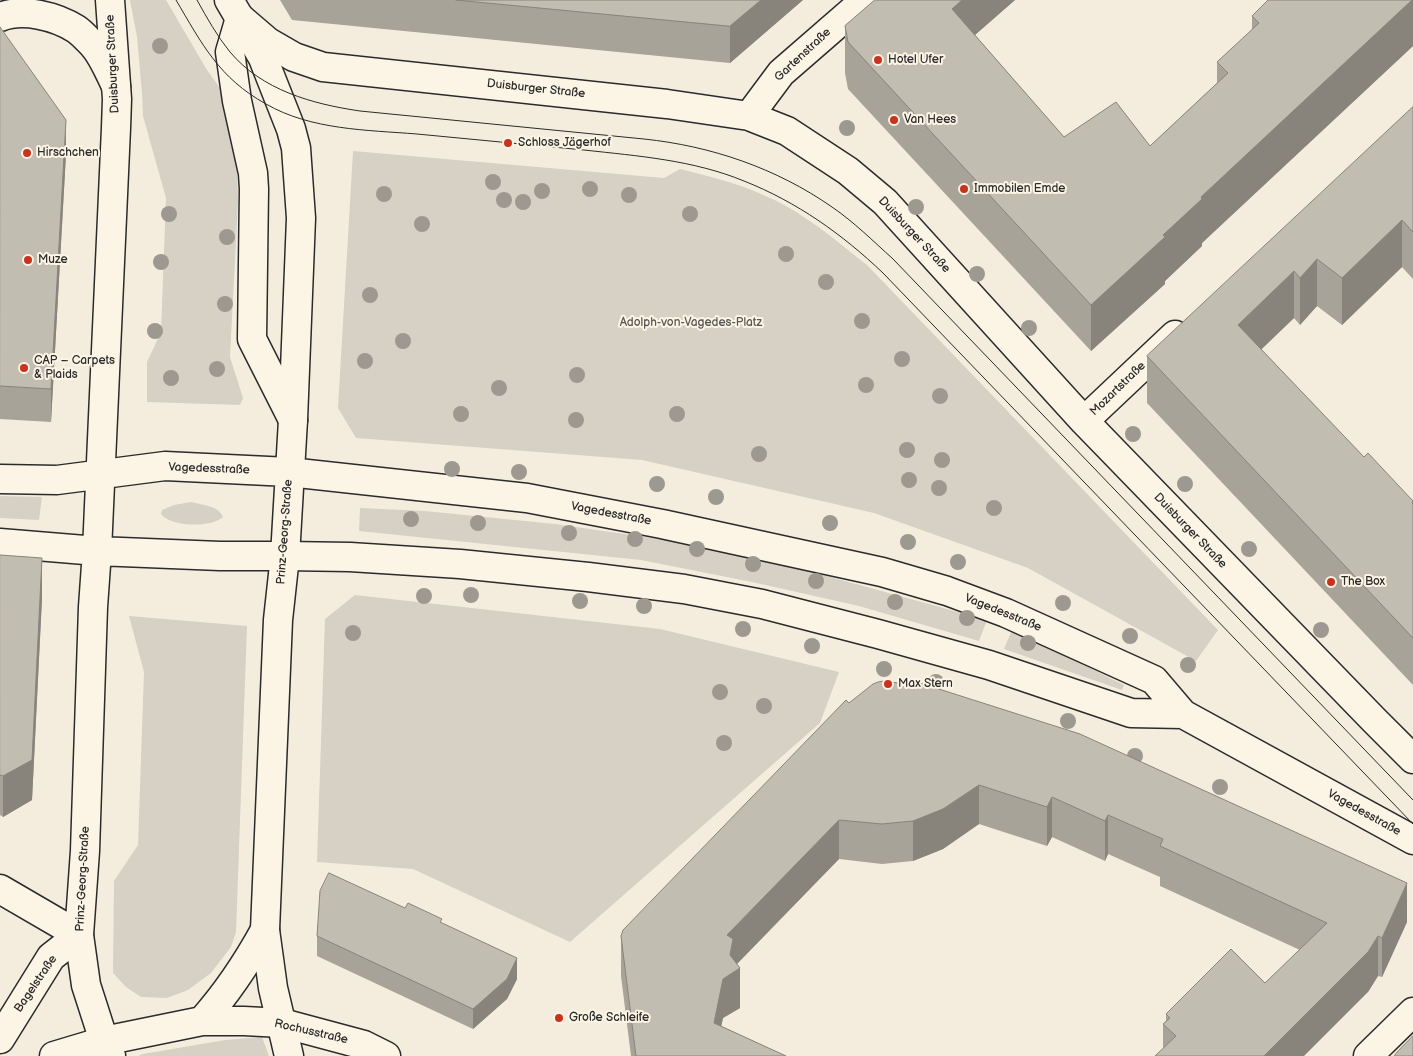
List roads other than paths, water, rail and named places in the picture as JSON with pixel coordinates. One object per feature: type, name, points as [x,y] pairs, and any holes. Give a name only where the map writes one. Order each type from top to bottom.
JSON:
[{"type":"street","name":"Duisburger Straße","points":[[110,0],[116,86],[116,128]]},
{"type":"street","name":"Gartenstraße","points":[[749,116],[781,73],[865,0]]},
{"type":"street","name":"Duisburger Straße","points":[[234,9],[268,42],[294,57],[323,67],[667,104],[749,116],[787,131],[848,171],[885,202],[1084,421],[1413,758]]},
{"type":"street","points":[[234,9],[230,52],[236,100],[253,173],[254,189],[252,339],[292,420]]},
{"type":"street","name":"Prinz-Georg-Straße","points":[[234,9],[262,58],[285,113],[296,148],[302,218],[285,556],[278,620],[266,930],[273,988],[290,1056]]},
{"type":"street","points":[[0,17],[28,14],[49,17],[76,29],[94,46],[116,86]]},
{"type":"street","name":"Prinz-Georg-Straße","points":[[108,1049],[86,985],[79,935],[85,851],[92,615],[104,413],[116,128]]},
{"type":"street","name":"Mozartstraße","points":[[1084,421],[1191,319]]},
{"type":"street","name":"Vagedesstraße","points":[[0,479],[57,480],[165,466],[289,472],[526,498],[662,524],[882,572],[946,591],[1006,612],[1154,680],[1183,714],[1413,840]]},
{"type":"street","name":"Vagedesstraße","points":[[0,543],[97,551],[220,556],[350,557],[460,564],[588,576],[684,589],[762,604],[878,634],[996,667],[1132,713],[1183,714]]},
{"type":"street","points":[[0,889],[79,935]]},
{"type":"street","points":[[202,1021],[222,998],[246,965],[266,930]]},
{"type":"street","name":"Bagelstraße","points":[[0,1039],[51,957],[79,935]]},
{"type":"street","points":[[1368,1056],[1413,1012]]},
{"type":"street","name":"Rochusstraße","points":[[108,1049],[202,1021],[282,1023],[364,1045],[386,1056]]},
{"type":"street","points":[[54,1056],[108,1049]]},
{"type":"tram line","points":[[176,0],[194,31],[213,59],[224,71],[250,94],[283,113],[320,124],[359,130],[584,150],[685,164],[725,174],[764,189],[818,220],[883,273],[1413,824]]},
{"type":"tram line","points":[[197,0],[221,40],[243,65],[273,86],[306,99],[360,111],[669,142],[718,153],[742,161],[766,170],[811,193],[856,225],[893,259],[1413,800]]},
{"type":"place","name":"Hotel Ufer","points":[[878,60]]},
{"type":"place","name":"Van Hees","points":[[894,120]]},
{"type":"place","name":"Schloss Jägerhof","points":[[508,143]]},
{"type":"place","name":"Hirschchen","points":[[27,153]]},
{"type":"place","name":"Immobilen Emde","points":[[964,189]]},
{"type":"place","name":"Muze","points":[[28,260]]},
{"type":"place","name":"CAP – Carpets & Plaids","points":[[24,368]]},
{"type":"place","name":"The Box","points":[[1331,582]]},
{"type":"place","name":"Max Stern","points":[[888,684]]},
{"type":"place","name":"Große Schleife","points":[[559,1018]]},
{"type":"park label","name":"Adolph-von-Vagedes-Platz","points":[[691,323]]}]
